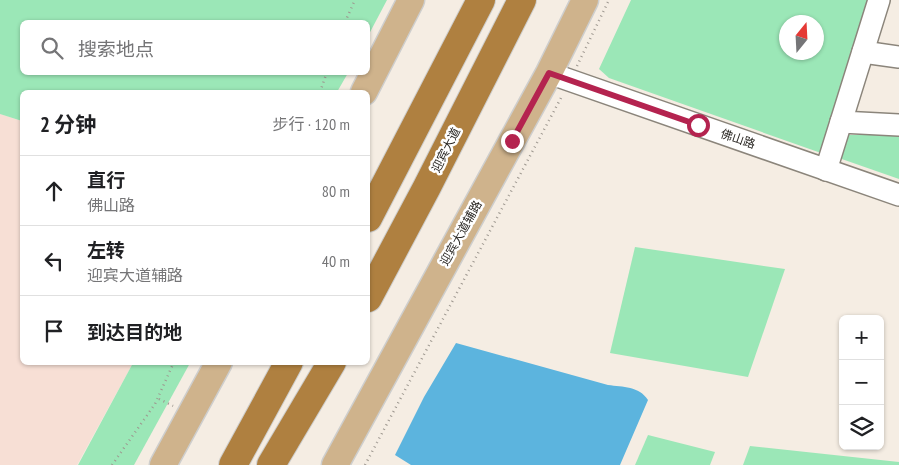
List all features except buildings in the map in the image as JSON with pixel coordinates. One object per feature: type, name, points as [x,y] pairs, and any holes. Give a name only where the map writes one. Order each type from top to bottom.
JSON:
[{"type":"highway","points":[[394,169],[468,0]]},
{"type":"highway","points":[[370,214],[481,0]]},
{"type":"highway","name":"迎宾大道","points":[[370,294],[522,0]]},
{"type":"highway","points":[[427,187],[531,0]]},
{"type":"highway","points":[[235,459],[287,365]]},
{"type":"highway","points":[[271,465],[331,365]]},
{"type":"highway","points":[[287,465],[332,365]]},
{"type":"main road","points":[[365,90],[411,0]]},
{"type":"main road","name":"迎宾大道辅路","points":[[335,465],[560,76],[585,0]]},
{"type":"main road","points":[[163,465],[217,365]]},
{"type":"street","points":[[826,170],[879,0]]},
{"type":"street","points":[[863,52],[899,57]]},
{"type":"street","name":"佛山路","points":[[560,76],[899,196]]},
{"type":"street","points":[[841,122],[899,125]]},
{"type":"path","points":[[346,20],[355,0]]},
{"type":"path","points":[[365,465],[560,76],[610,0]]},
{"type":"path","points":[[321,90],[326,75]]},
{"type":"path","points":[[112,465],[155,404],[173,365]]},
{"type":"path","points":[[159,399],[177,409]]},
{"type":"shaded area","points":[[0,114],[20,120],[20,365],[132,365],[77,465],[0,465]]},
{"type":"green space","points":[[0,0],[387,0],[370,32],[370,20],[20,20],[20,75],[347,75],[338,90],[20,90],[20,120],[0,114]]},
{"type":"green space","points":[[631,0],[874,0],[848,62],[821,153],[609,78],[599,69]]},
{"type":"green space","points":[[843,135],[899,135],[899,179],[836,157]]},
{"type":"green space","points":[[635,247],[785,269],[748,377],[610,353]]},
{"type":"green space","points":[[132,365],[189,365],[134,465],[78,465]]},
{"type":"green space","points":[[648,435],[715,452],[710,465],[635,465]]},
{"type":"green space","points":[[750,446],[899,462],[899,465],[743,465]]},
{"type":"water","points":[[456,343],[640,392],[648,400],[620,465],[411,465],[395,455],[424,397]]},
{"type":"route","points":[[512,141],[549,73],[698,125]]}]
